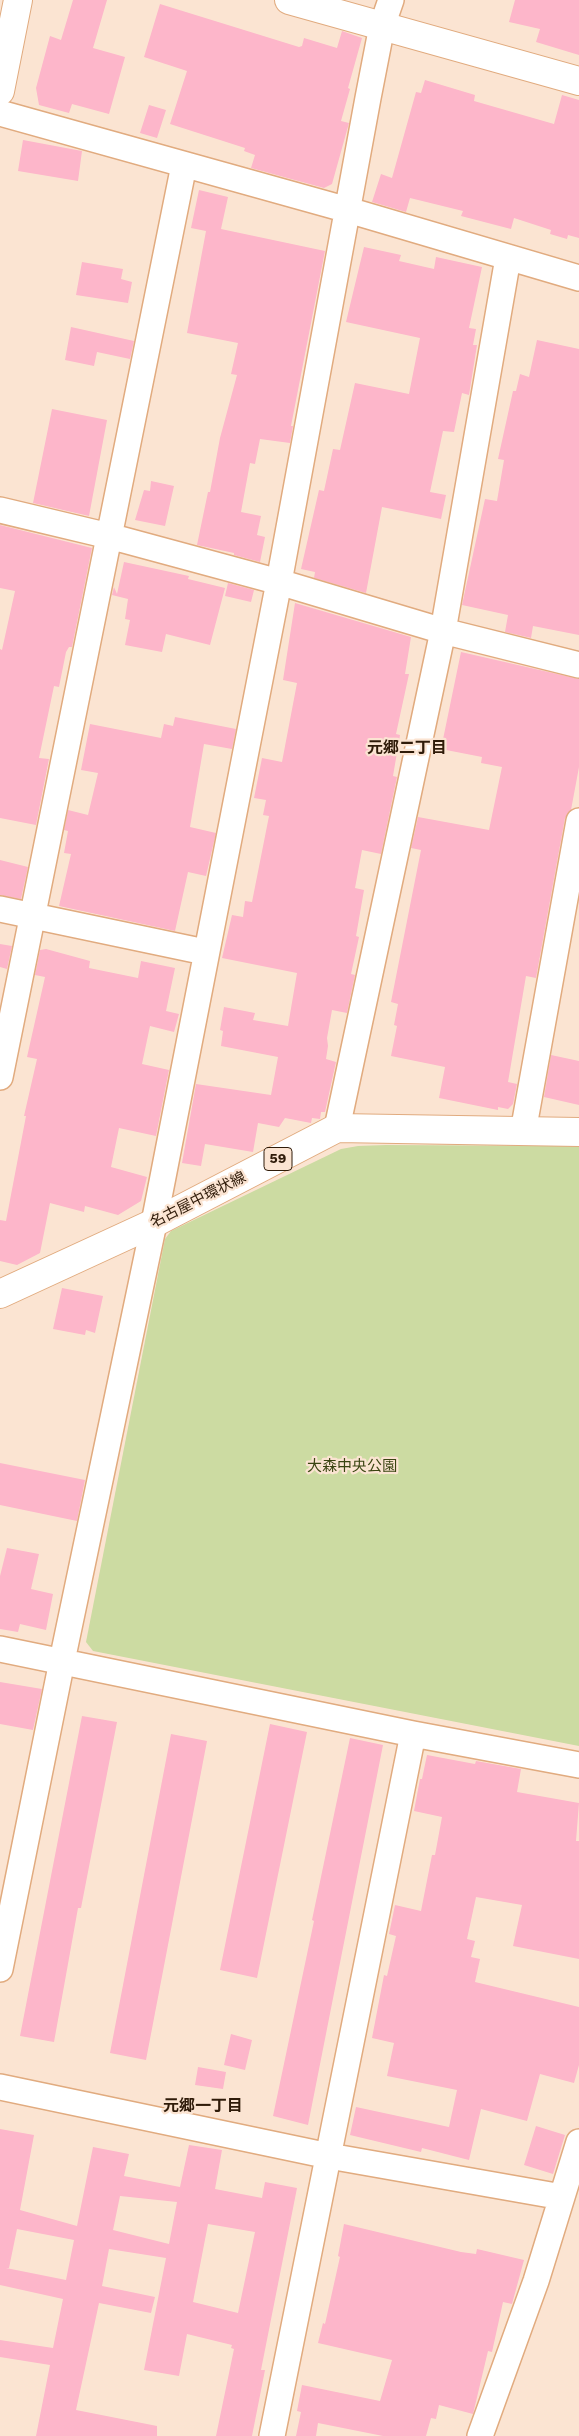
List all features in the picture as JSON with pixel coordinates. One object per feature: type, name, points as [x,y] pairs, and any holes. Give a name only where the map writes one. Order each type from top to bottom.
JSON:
[{"type":"main road","points":[[0,91],[18,0]]},
{"type":"main road","points":[[289,0],[579,81]]},
{"type":"main road","name":"名古屋中環状線","points":[[0,1294],[154,1223],[337,1128],[579,1132]]},
{"type":"street","points":[[0,1970],[62,1661],[154,1223],[205,952],[279,582],[382,26],[391,0]]},
{"type":"street","points":[[0,113],[348,210],[579,278]]},
{"type":"street","points":[[0,1077],[184,165]]},
{"type":"street","points":[[337,1128],[442,631],[508,258]]},
{"type":"street","points":[[0,510],[109,536],[279,582],[442,631],[579,665]]},
{"type":"street","points":[[523,1132],[579,820]]},
{"type":"street","points":[[0,909],[205,952]]},
{"type":"street","points":[[0,1649],[413,1734],[579,1765]]},
{"type":"street","points":[[272,2436],[413,1734]]},
{"type":"street","points":[[0,2087],[329,2156],[562,2197]]},
{"type":"street","points":[[480,2436],[536,2281],[579,2142]]},
{"type":"green space","name":"大森中央公園","points":[[386,1145],[579,1146],[579,1746],[93,1651],[86,1642],[165,1239],[171,1231],[341,1149]]},
{"type":"building","points":[[73,0],[107,0],[93,48],[125,57],[109,114],[72,104],[69,113],[39,105],[36,88],[50,36],[61,40]]},
{"type":"building","points":[[515,0],[579,0],[579,55],[536,42],[540,29],[509,22]]},
{"type":"building","points":[[160,4],[299,47],[302,46],[304,38],[337,48],[342,31],[362,38],[341,121],[349,123],[332,184],[324,188],[251,168],[255,155],[244,151],[245,148],[170,124],[187,71],[144,57]]},
{"type":"building","points":[[425,80],[475,95],[474,101],[554,124],[562,95],[579,100],[579,238],[568,235],[567,239],[550,234],[551,230],[514,218],[511,229],[461,216],[463,211],[410,198],[406,212],[372,202],[381,174],[392,178],[416,92],[421,93]]},
{"type":"building","points":[[149,105],[166,110],[157,138],[140,133]]},
{"type":"building","points":[[23,140],[82,151],[78,181],[18,171]]},
{"type":"building","points":[[199,190],[228,197],[221,229],[325,251],[291,426],[293,426],[290,443],[260,439],[255,464],[250,463],[241,512],[261,516],[257,535],[265,537],[260,562],[234,555],[234,553],[197,545],[208,492],[210,492],[220,438],[237,375],[231,374],[238,343],[187,333],[206,231],[191,228]]},
{"type":"building","points":[[364,247],[401,255],[399,261],[434,269],[436,257],[482,267],[469,328],[476,329],[473,345],[477,345],[469,395],[462,393],[454,432],[443,431],[430,492],[446,495],[441,519],[382,507],[366,593],[314,578],[315,572],[301,569],[319,490],[324,491],[333,449],[340,450],[355,383],[409,394],[420,338],[346,322]]},
{"type":"building","points":[[82,262],[123,269],[121,279],[132,282],[128,303],[76,295]]},
{"type":"building","points":[[71,327],[134,341],[130,359],[97,352],[94,366],[65,360]]},
{"type":"building","points":[[537,340],[579,349],[579,635],[533,626],[531,638],[505,632],[508,615],[462,605],[485,499],[497,501],[504,460],[498,459],[513,391],[516,391],[520,374],[529,377]]},
{"type":"building","points":[[52,409],[107,420],[89,516],[33,503]]},
{"type":"building","points":[[151,481],[174,486],[165,526],[135,520],[144,490],[150,491]]},
{"type":"building","points":[[0,525],[92,548],[72,647],[69,647],[66,652],[59,687],[54,686],[39,758],[49,759],[36,825],[0,818],[0,649],[2,650],[15,591],[0,588]]},
{"type":"building","points":[[124,562],[189,576],[188,579],[225,588],[210,645],[166,634],[162,652],[125,645],[130,620],[125,619],[128,599],[112,595],[114,587],[117,594]]},
{"type":"building","points":[[228,583],[254,590],[251,602],[225,596]]},
{"type":"building","points":[[295,603],[411,637],[405,674],[409,674],[396,734],[400,735],[393,776],[397,777],[381,854],[362,850],[355,888],[364,890],[356,936],[359,937],[351,974],[355,975],[347,1013],[332,1010],[327,1038],[326,1059],[336,1062],[325,1112],[321,1112],[320,1119],[312,1118],[311,1123],[285,1118],[279,1127],[258,1123],[253,1152],[205,1144],[201,1166],[182,1163],[196,1084],[271,1095],[278,1057],[221,1046],[223,1031],[220,1030],[224,1007],[255,1013],[253,1020],[288,1026],[297,973],[222,958],[232,915],[243,917],[245,901],[252,902],[269,816],[263,815],[266,800],[254,798],[262,758],[282,762],[297,683],[283,680]]},
{"type":"building","points":[[461,652],[579,679],[579,767],[571,810],[565,818],[536,978],[526,976],[508,1082],[517,1084],[513,1104],[508,1109],[498,1107],[498,1110],[439,1098],[445,1067],[391,1056],[397,1026],[394,1025],[398,1004],[391,1002],[421,850],[411,848],[418,817],[489,830],[502,767],[481,763],[482,757],[441,749]]},
{"type":"building","points":[[175,717],[236,729],[232,749],[204,744],[190,827],[216,833],[206,876],[188,872],[175,931],[59,906],[71,854],[64,853],[68,831],[64,830],[68,810],[88,815],[98,773],[81,770],[90,724],[161,738],[164,724],[173,726]]},
{"type":"building","points":[[0,860],[28,867],[21,899],[0,895]]},
{"type":"building","points":[[0,944],[12,946],[7,969],[0,967]]},
{"type":"building","points":[[46,949],[90,961],[89,968],[138,978],[141,961],[175,968],[166,1011],[179,1014],[174,1032],[150,1026],[142,1064],[169,1070],[156,1136],[119,1128],[111,1167],[147,1177],[141,1201],[118,1215],[85,1206],[84,1212],[50,1203],[40,1253],[17,1265],[0,1261],[0,1220],[6,1221],[26,1116],[24,1116],[37,1059],[27,1057],[45,977],[35,975],[40,950]]},
{"type":"building","points":[[551,1055],[579,1061],[579,1105],[544,1097]]},
{"type":"building","points":[[62,1288],[103,1296],[95,1333],[86,1330],[85,1335],[53,1329]]},
{"type":"building","points":[[0,1463],[85,1480],[77,1521],[0,1505]]},
{"type":"building","points":[[7,1548],[39,1554],[31,1589],[53,1594],[46,1630],[20,1624],[18,1632],[0,1629],[0,1576]]},
{"type":"building","points":[[0,1682],[42,1689],[33,1730],[0,1724]]},
{"type":"building","points":[[82,1716],[117,1722],[81,1908],[78,1908],[54,2042],[20,2036]]},
{"type":"building","points":[[270,1724],[307,1732],[257,1978],[220,1970]]},
{"type":"building","points":[[171,1734],[207,1741],[146,2060],[110,2053]]},
{"type":"building","points":[[350,1738],[383,1745],[308,2125],[273,2116]]},
{"type":"building","points":[[427,1755],[475,1764],[476,1761],[521,1769],[517,1792],[579,1803],[576,1841],[579,1841],[579,1959],[513,1946],[522,1905],[476,1897],[467,1939],[475,1941],[471,1957],[480,1959],[475,1982],[579,2007],[579,2065],[574,2083],[540,2074],[527,2121],[481,2109],[469,2160],[422,2148],[421,2152],[350,2135],[356,2107],[449,2127],[457,2090],[387,2076],[394,2043],[372,2038],[384,1975],[387,1976],[396,1936],[389,1934],[395,1905],[421,1911],[432,1855],[435,1855],[442,1817],[414,1811]]},
{"type":"building","points":[[231,2034],[252,2040],[245,2070],[224,2065]]},
{"type":"building","points":[[198,2067],[226,2072],[223,2089],[195,2085]]},
{"type":"building","points":[[536,2126],[565,2135],[553,2174],[524,2165]]},
{"type":"building","points":[[0,2129],[34,2135],[20,2210],[77,2226],[93,2147],[129,2154],[124,2176],[180,2187],[189,2145],[222,2150],[215,2189],[262,2198],[265,2182],[297,2188],[261,2370],[265,2370],[252,2436],[216,2436],[234,2349],[231,2348],[232,2345],[187,2334],[179,2376],[144,2370],[166,2258],[109,2249],[102,2286],[155,2297],[151,2313],[99,2303],[76,2410],[157,2426],[157,2436],[36,2436],[50,2365],[0,2357],[0,2340],[53,2348],[63,2299],[0,2285]],"holes":[[[120,2196],[177,2202],[169,2244],[113,2230]],[[208,2224],[255,2232],[238,2313],[193,2302]],[[17,2229],[74,2240],[66,2280],[6,2268],[9,2268]]]},
{"type":"building","points":[[344,2224],[461,2252],[476,2254],[477,2249],[524,2260],[512,2304],[503,2302],[492,2352],[488,2351],[473,2414],[439,2405],[436,2419],[431,2418],[426,2436],[383,2436],[318,2423],[316,2436],[296,2436],[301,2412],[297,2411],[302,2385],[380,2401],[392,2360],[318,2343],[323,2323],[325,2324],[340,2257],[338,2256]]},
{"type":"district","name":"元郷二丁目","points":[[407,748]]},
{"type":"district","name":"元郷一丁目","points":[[203,2106]]}]
